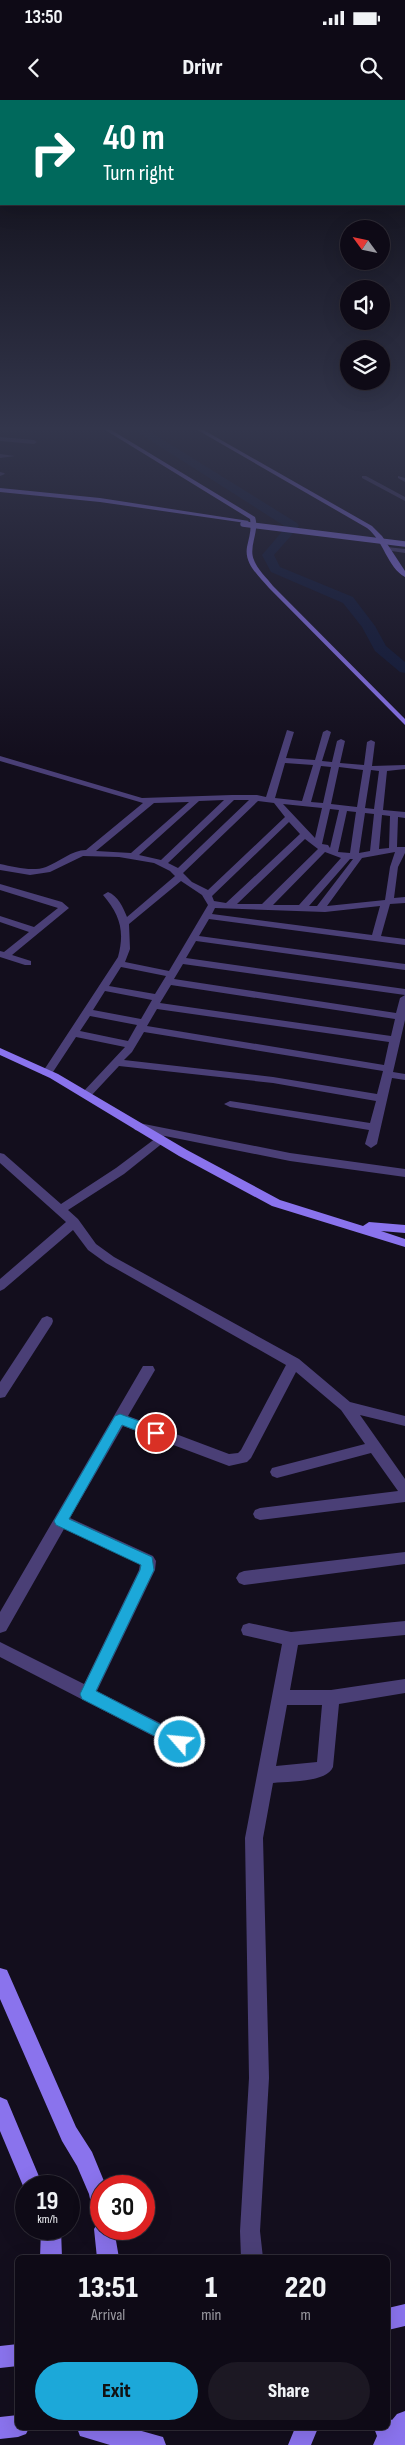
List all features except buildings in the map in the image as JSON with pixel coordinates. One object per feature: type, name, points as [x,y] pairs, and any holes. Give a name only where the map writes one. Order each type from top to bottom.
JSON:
[{"type":"street","points":[[252,537],[248,557],[271,587],[405,723]]},
{"type":"street","points":[[368,537],[405,542]]},
{"type":"street","points":[[379,537],[397,568],[405,575]]},
{"type":"street","points":[[387,549],[405,551]]},
{"type":"street","points":[[273,799],[290,732]]},
{"type":"street","points":[[306,803],[327,732]]},
{"type":"street","points":[[265,907],[321,845],[326,806],[342,741]]},
{"type":"street","points":[[320,909],[353,856],[371,742]]},
{"type":"street","points":[[0,758],[142,801],[257,797],[405,815]]},
{"type":"street","points":[[282,760],[383,769],[405,767]]},
{"type":"street","points":[[374,853],[383,769]]},
{"type":"street","points":[[162,864],[232,797]]},
{"type":"street","points":[[124,924],[179,875],[257,797]]},
{"type":"street","points":[[134,856],[197,799]]},
{"type":"street","points":[[273,799],[304,835],[334,852],[353,856],[400,850]]},
{"type":"street","points":[[87,854],[151,801]]},
{"type":"street","points":[[334,852],[344,808]]},
{"type":"street","points":[[376,938],[388,902],[394,867],[400,850],[394,814]]},
{"type":"street","points":[[86,1095],[118,1063],[131,1045],[205,916],[210,900],[289,818]]},
{"type":"street","points":[[229,906],[304,835]]},
{"type":"street","points":[[0,867],[23,872],[47,870],[70,858],[87,854],[119,854],[162,864],[210,900],[229,906],[320,909],[405,900]]},
{"type":"street","points":[[301,909],[353,856]]},
{"type":"street","points":[[0,897],[5,888],[64,908],[3,955]]},
{"type":"street","points":[[47,1073],[119,964],[127,947],[124,924],[116,901],[108,895]]},
{"type":"street","points":[[205,916],[405,942]]},
{"type":"street","points":[[0,919],[36,931]]},
{"type":"street","points":[[192,938],[405,967]]},
{"type":"street","points":[[3,955],[28,963]]},
{"type":"street","points":[[180,960],[405,992]]},
{"type":"street","points":[[119,964],[169,978],[403,1016]]},
{"type":"street","points":[[103,988],[156,1001],[395,1040]]},
{"type":"street","points":[[371,1144],[395,1040],[403,1016],[405,998]]},
{"type":"street","points":[[87,1012],[142,1025],[388,1071],[405,1077]]},
{"type":"street","points":[[73,1033],[131,1045]]},
{"type":"street","points":[[0,1051],[47,1073],[160,1139],[276,1203],[405,1243]]},
{"type":"street","points":[[118,1063],[273,1080],[381,1098]]},
{"type":"street","points":[[230,1104],[375,1127]]},
{"type":"street","points":[[139,1127],[290,1158],[405,1174]]},
{"type":"street","points":[[61,1209],[120,1171],[160,1139]]},
{"type":"street","points":[[0,1157],[61,1209],[74,1222],[92,1247],[110,1260],[294,1363],[346,1406],[404,1490],[260,1514]]},
{"type":"street","points":[[0,1286],[74,1222]]},
{"type":"street","points":[[347,1225],[405,1229]]},
{"type":"street","points":[[0,1393],[47,1321]]},
{"type":"street","points":[[120,1419],[229,1460],[236,1460],[246,1454],[294,1363]]},
{"type":"street","points":[[0,1626],[148,1370]]},
{"type":"street","points":[[346,1406],[405,1420]]},
{"type":"street","points":[[277,1472],[374,1448]]},
{"type":"street","points":[[61,1521],[148,1561],[147,1570],[87,1694]]},
{"type":"street","points":[[244,1578],[405,1558]]},
{"type":"street","points":[[249,1630],[291,1639],[405,1628]]},
{"type":"street","points":[[252,2255],[250,2231],[259,2078],[254,1838],[291,1639]]},
{"type":"street","points":[[0,1649],[180,1742]]},
{"type":"street","points":[[280,1697],[331,1698],[405,1686]]},
{"type":"street","points":[[266,1775],[321,1770],[326,1767],[331,1698]]},
{"type":"street","points":[[0,1977],[69,2134],[85,2159],[91,2175]]},
{"type":"street","points":[[0,2107],[28,2175]]},
{"type":"street","points":[[51,2240],[51,2255]]},
{"type":"street","points":[[106,2240],[108,2255]]},
{"type":"street","points":[[390,2318],[405,2315]]},
{"type":"street","points":[[0,2357],[15,2355]]},
{"type":"street","points":[[0,2428],[15,2426]]},
{"type":"street","points":[[104,2430],[155,2445]]},
{"type":"street","points":[[299,2445],[306,2430]]},
{"type":"waterway","points":[[283,537],[268,555],[275,569],[348,600],[368,626],[380,648],[405,669]]},
{"type":"route","points":[[156,1433],[120,1419],[61,1521],[148,1561],[147,1570],[87,1694],[180,1742]]}]
